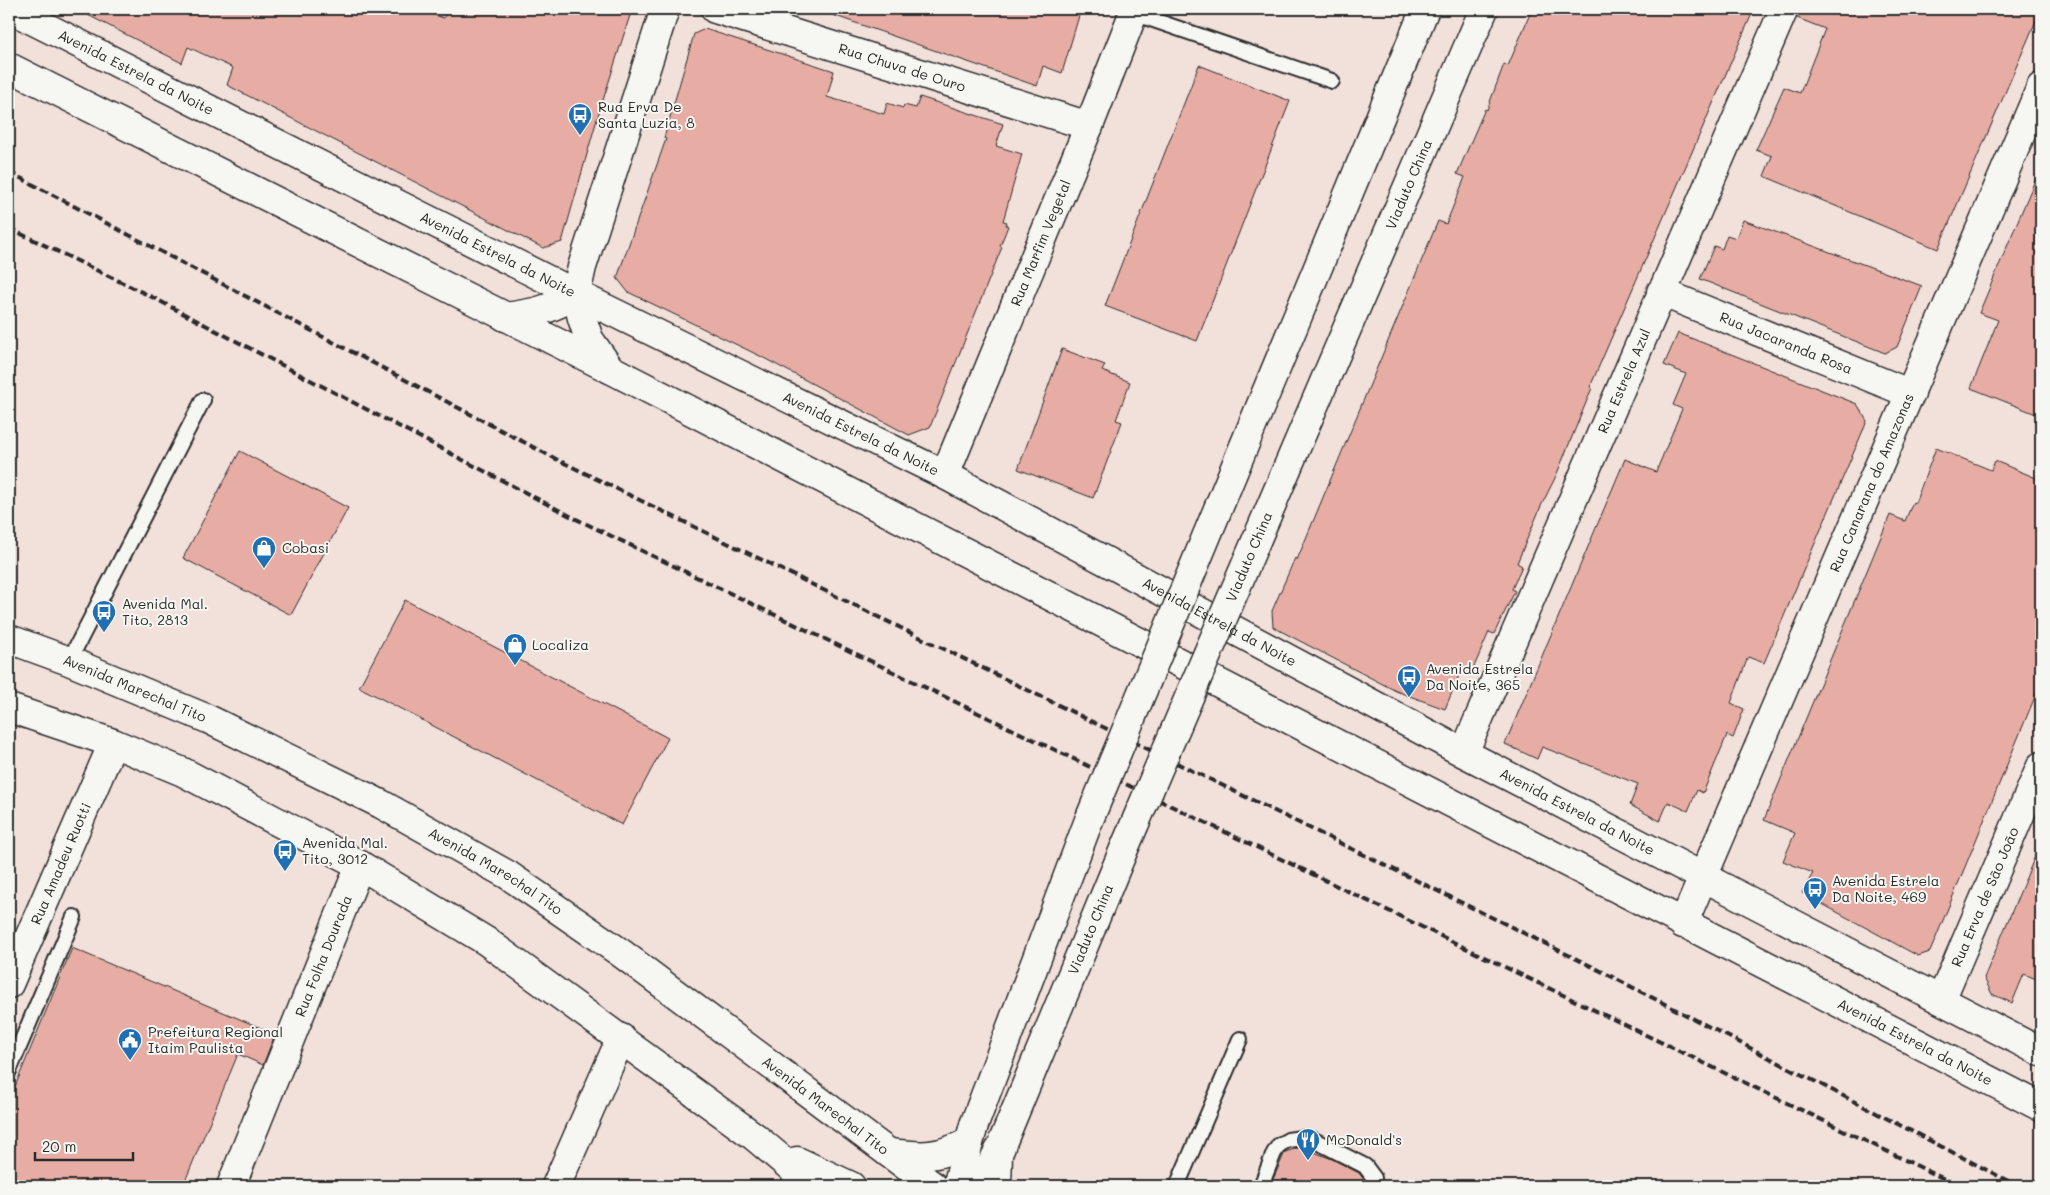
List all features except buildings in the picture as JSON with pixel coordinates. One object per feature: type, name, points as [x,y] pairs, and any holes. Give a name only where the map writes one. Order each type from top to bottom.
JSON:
[{"type":"street","name":"Avenida Estrela da Noite","points":[[10,9],[576,294],[945,475],[1464,753],[2041,1052]]},
{"type":"street","points":[[610,369],[589,339],[576,294],[582,267],[665,9]]},
{"type":"street","name":"Rua Chuva de Ouro","points":[[715,9],[1090,126]]},
{"type":"street","points":[[957,1186],[972,1134],[1089,820],[1425,9]]},
{"type":"street","name":"Viaduto China","points":[[978,1186],[1000,1147],[1136,822],[1484,9]]},
{"type":"street","name":"Rua Estrela Azul","points":[[1464,753],[1784,9]]},
{"type":"street","name":"Rua Marfim Vegetal","points":[[945,475],[1090,126],[1134,11]]},
{"type":"street","name":"Avenida Estrela da Noite","points":[[9,67],[610,369],[2041,1108]]},
{"type":"street","name":"Rua Canarana do Amazonas","points":[[1703,878],[2041,86]]},
{"type":"street","name":"Rua Jacaranda Rosa","points":[[1661,292],[1911,394]]},
{"type":"street","points":[[505,317],[536,313],[555,307],[576,294]]},
{"type":"street","name":"Avenida Marechal Tito","points":[[9,639],[69,661],[208,719],[381,804],[508,875],[621,953],[933,1186]]},
{"type":"street","points":[[9,708],[113,743],[183,772],[360,865],[486,941],[622,1038],[755,1137],[813,1186]]},
{"type":"street","name":"Rua Amadeu Ruotti","points":[[9,984],[113,743]]},
{"type":"street","name":"Rua Erva de São João","points":[[1941,1000],[2041,766]]},
{"type":"street","name":"Rua Folha Dourada","points":[[231,1186],[360,865]]},
{"type":"street","points":[[1683,924],[1703,878]]},
{"type":"street","points":[[556,1186],[622,1038]]},
{"type":"street","points":[[889,1153],[918,1157],[934,1156],[949,1152],[972,1134]]},
{"type":"street","points":[[755,1137],[806,1167],[851,1186]]},
{"type":"street","points":[[997,1186],[1000,1147]]},
{"type":"lane","points":[[1134,11],[1332,81]]},
{"type":"lane","points":[[69,661],[203,400]]},
{"type":"lane","points":[[9,1071],[74,917]]},
{"type":"lane","points":[[1177,1186],[1240,1039]]},
{"type":"lane","points":[[1261,1186],[1279,1145],[1288,1140],[1300,1138],[1314,1140],[1365,1166],[1374,1178],[1374,1186]]},
{"type":"railway","points":[[9,172],[556,459],[1593,967],[2018,1186]]},
{"type":"railway","points":[[9,228],[150,296],[572,517],[1959,1186]]},
{"type":"place","name":"Rua Erva De Santa Luzia, 8","points":[[580,136]]},
{"type":"place","name":"Cobasi","points":[[264,569]]},
{"type":"place","name":"Avenida Mal. Tito, 2813","points":[[104,633]]},
{"type":"place","name":"Localiza","points":[[515,666]]},
{"type":"place","name":"Avenida Estrela Da Noite, 365","points":[[1409,698]]},
{"type":"place","name":"Avenida Mal. Tito, 3012","points":[[285,872]]},
{"type":"place","name":"Avenida Estrela Da Noite, 469","points":[[1815,910]]},
{"type":"place","name":"Prefeitura Regional Itaim Paulista","points":[[130,1061]]},
{"type":"place","name":"McDonald's","points":[[1308,1161]]}]
